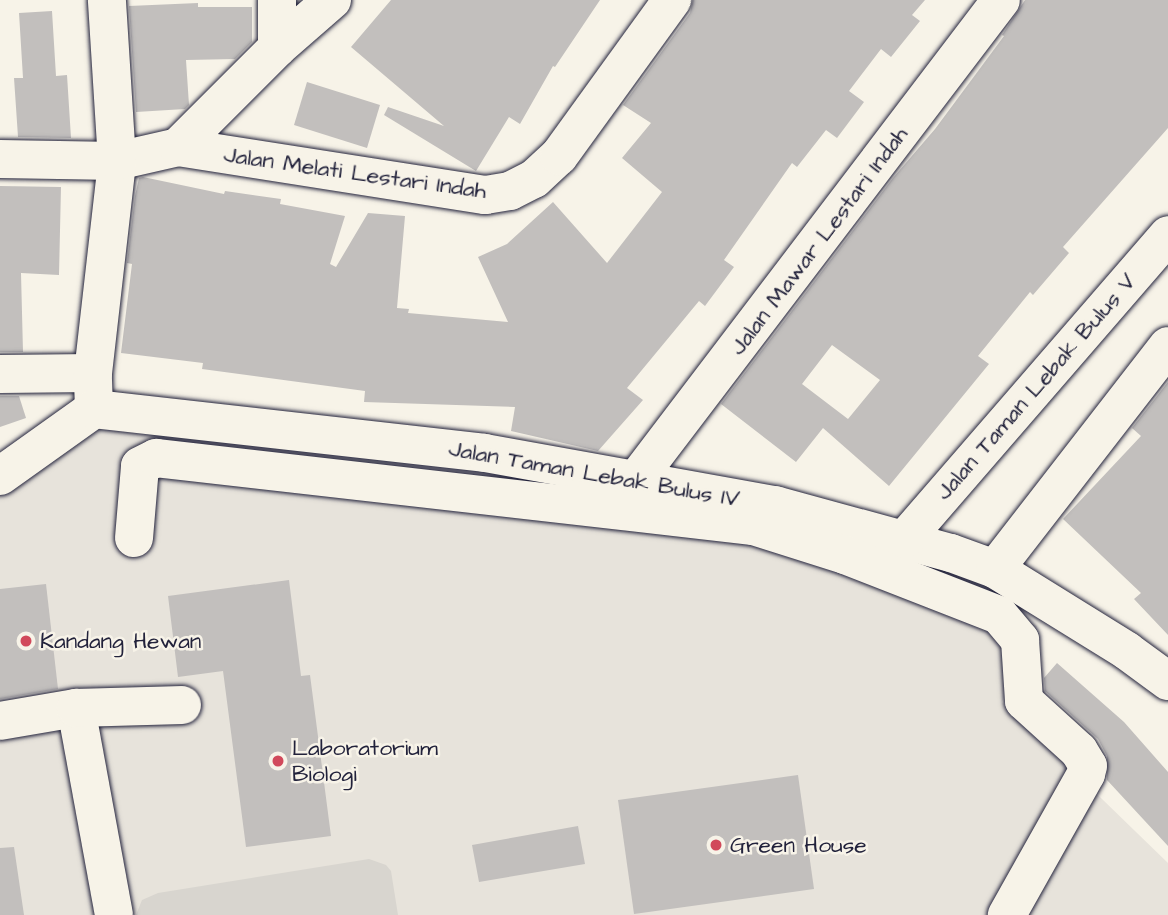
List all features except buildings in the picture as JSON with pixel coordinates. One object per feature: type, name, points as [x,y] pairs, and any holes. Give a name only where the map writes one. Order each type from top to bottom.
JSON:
[{"type":"street","points":[[0,476],[94,391],[117,161],[107,0]]},
{"type":"street","points":[[277,0],[277,48]]},
{"type":"street","points":[[177,147],[277,48],[332,0]]},
{"type":"street","name":"Jalan Melati Lestari Indah","points":[[0,159],[117,161],[177,147],[485,195],[510,191],[534,179],[559,156],[672,0]]},
{"type":"street","name":"Jalan Mawar Lestari Indah","points":[[635,481],[1001,0]]},
{"type":"street","name":"Jalan Taman Lebak Bulus V","points":[[905,539],[1168,235]]},
{"type":"street","points":[[995,569],[1168,346]]},
{"type":"street","name":"Jalan Taman Lebak Bulus IV","points":[[0,374],[485,453],[775,505],[905,539],[995,569],[1127,651],[1168,681]]},
{"type":"street","points":[[134,538],[140,466],[156,458],[752,526],[845,555],[999,615],[1020,640],[1023,699],[1079,751],[1088,766],[1007,915]]},
{"type":"street","points":[[0,721],[76,708],[182,705]]},
{"type":"street","points":[[76,708],[114,915]]},
{"type":"shaded area","points":[[102,429],[854,535],[1037,626],[1002,702],[1168,863],[1168,915],[0,915],[0,472],[9,465]]},
{"type":"shaded area","points":[[369,859],[386,865],[391,871],[398,915],[136,915],[142,900],[158,893]]},
{"type":"place","name":"Kandang Hewan","points":[[26,641]]},
{"type":"place","name":"Laboratorium Biologi","points":[[278,761]]},
{"type":"place","name":"Green House","points":[[716,845]]}]
